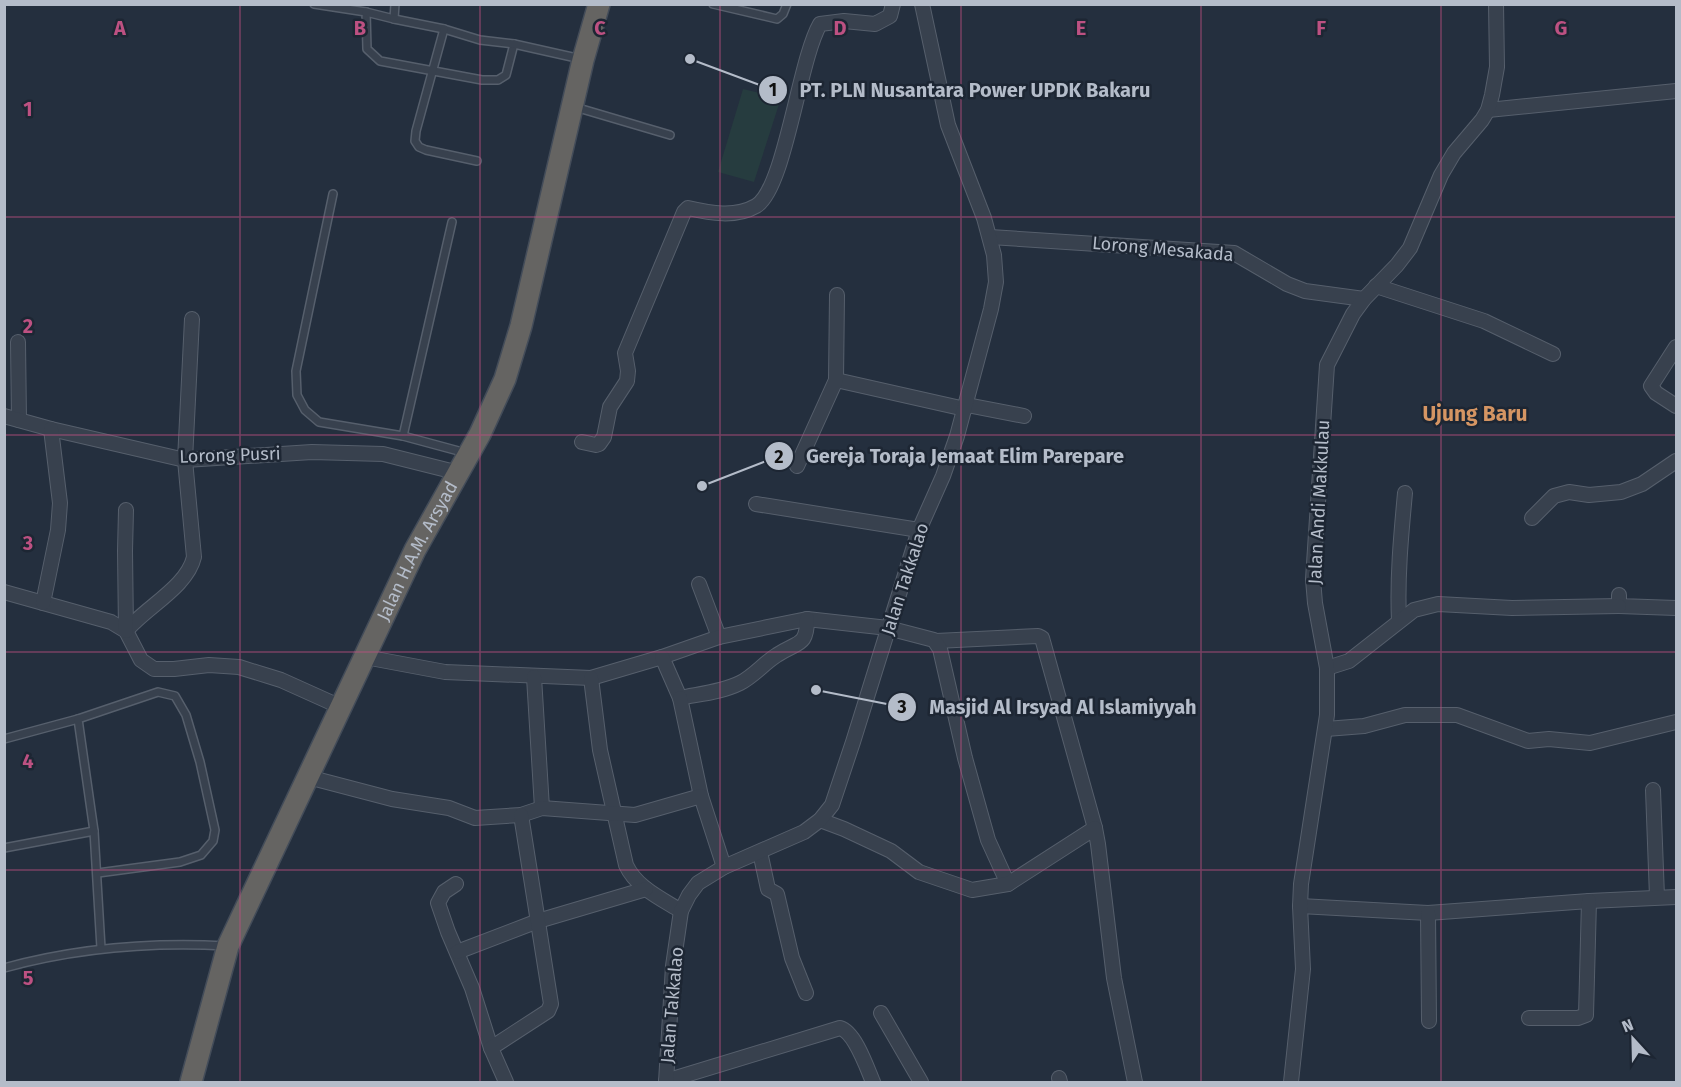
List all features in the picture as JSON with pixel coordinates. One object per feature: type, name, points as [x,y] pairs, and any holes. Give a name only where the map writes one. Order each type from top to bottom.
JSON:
[{"type":"highway","name":"Jalan H.A.M. Arsyad","points":[[191,1083],[228,946],[415,550],[480,434],[505,379],[521,326],[572,106],[599,4]]},
{"type":"street","points":[[582,442],[596,445],[604,437],[608,414],[627,381],[625,353],[684,212],[688,208],[718,214],[729,213],[753,208],[761,202],[776,176],[810,49],[820,24],[844,21],[875,24],[890,16],[893,4]]},
{"type":"street","name":"Jalan Takkalao","points":[[666,1082],[673,966],[681,911],[698,884],[724,867],[804,832],[820,820],[832,805],[919,530],[943,476],[966,407],[991,309],[996,269],[990,237],[948,125],[922,4]]},
{"type":"street","name":"Jalan Andi Makkulau","points":[[1291,1083],[1303,969],[1300,906],[1308,833],[1326,729],[1327,668],[1313,579],[1327,365],[1353,314],[1410,248],[1441,175],[1454,153],[1488,110],[1497,67],[1496,4]]},
{"type":"street","points":[[1488,110],[1677,91]]},
{"type":"street","name":"Lorong Mesakada","points":[[990,237],[1234,253],[1287,284],[1305,291],[1364,299]]},
{"type":"street","points":[[1376,286],[1484,321],[1553,354]]},
{"type":"street","points":[[797,466],[836,380],[837,295]]},
{"type":"street","points":[[126,632],[137,618],[185,577],[192,567],[194,557],[185,460],[192,320]]},
{"type":"street","points":[[18,342],[20,420]]},
{"type":"street","points":[[1677,347],[1651,386],[1656,393],[1677,406]]},
{"type":"street","points":[[836,380],[966,407],[1024,416]]},
{"type":"street","name":"Lorong Pusri","points":[[4,416],[185,460],[312,452],[383,454],[459,473]]},
{"type":"street","points":[[43,603],[58,530],[60,503],[51,429]]},
{"type":"street","points":[[1532,518],[1554,496],[1569,492],[1589,495],[1621,492],[1642,484],[1677,461]]},
{"type":"street","points":[[1399,621],[1397,591],[1405,493]]},
{"type":"street","points":[[756,504],[919,530]]},
{"type":"street","points":[[126,510],[126,632],[141,660],[154,669],[209,665],[239,667],[281,680],[341,707]]},
{"type":"street","points":[[699,584],[719,637]]},
{"type":"street","points":[[4,592],[111,622],[126,632]]},
{"type":"street","points":[[1327,668],[1349,662],[1414,610],[1438,604],[1512,608],[1619,600],[1677,608]]},
{"type":"street","points":[[365,657],[445,672],[591,678],[719,637],[807,620],[888,628],[936,641],[1038,636],[1042,638],[1095,828],[1114,978],[1135,1083]]},
{"type":"street","points":[[680,698],[738,684],[752,676],[776,655],[806,638],[807,620]]},
{"type":"street","points":[[936,641],[940,649],[965,758],[988,840],[1008,884]]},
{"type":"street","points":[[662,657],[680,698],[700,796],[724,867]]},
{"type":"street","points":[[534,677],[542,808]]},
{"type":"street","points":[[591,678],[600,750],[626,865],[638,884],[681,911]]},
{"type":"street","points":[[1326,729],[1364,726],[1405,715],[1457,715],[1528,741],[1549,739],[1590,743],[1677,722]]},
{"type":"street","points":[[308,777],[392,799],[449,807],[475,818],[521,815],[542,808],[635,815],[700,796]]},
{"type":"street","points":[[1653,790],[1657,897]]},
{"type":"street","points":[[491,1048],[548,1011],[551,1004],[521,815]]},
{"type":"street","points":[[820,820],[891,851],[919,872],[972,890],[1008,884],[1095,828]]},
{"type":"street","points":[[760,852],[768,889],[777,894],[792,958],[806,993]]},
{"type":"street","points":[[456,884],[444,892],[438,903],[506,1083]]},
{"type":"street","points":[[457,952],[538,921],[646,889]]},
{"type":"street","points":[[1300,906],[1428,913],[1677,897]]},
{"type":"street","points":[[1528,1018],[1578,1018],[1586,1015],[1589,901]]},
{"type":"street","points":[[1428,913],[1429,1021]]},
{"type":"street","points":[[882,1012],[921,1083]]},
{"type":"street","points":[[666,1082],[840,1028],[846,1030],[852,1038],[873,1083]]},
{"type":"lane","points":[[314,4],[444,28],[480,40],[514,44],[584,60]]},
{"type":"lane","points":[[394,19],[395,4]]},
{"type":"lane","points":[[713,4],[777,19],[783,14],[787,4]]},
{"type":"lane","points":[[366,12],[367,49],[380,61],[482,80],[498,80],[506,75],[514,44]]},
{"type":"lane","points":[[444,28],[416,131],[416,141],[418,147],[426,150],[477,161]]},
{"type":"lane","points":[[572,106],[670,135]]},
{"type":"lane","points":[[333,194],[297,371],[297,395],[305,410],[319,422],[403,436],[468,454]]},
{"type":"lane","points":[[403,436],[452,222]]},
{"type":"lane","points":[[4,739],[78,719],[158,692],[175,696],[186,715],[215,830],[213,841],[201,855],[180,862],[98,873]]},
{"type":"lane","points":[[78,719],[94,831],[101,948]]},
{"type":"lane","points":[[4,848],[94,831]]},
{"type":"lane","points":[[4,968],[101,948],[172,943],[228,946]]},
{"type":"green space","points":[[743,89],[781,98],[754,182],[718,172]]},
{"type":"place","name":"PT. PLN Nusantara Power UPDK Bakaru","points":[[690,59]]},
{"type":"place","name":"Gereja Toraja Jemaat Elim Parepare","points":[[702,486]]},
{"type":"place","name":"Masjid Al Irsyad Al Islamiyyah","points":[[816,690]]},
{"type":"district","name":"Ujung Baru","points":[[1475,414]]}]
